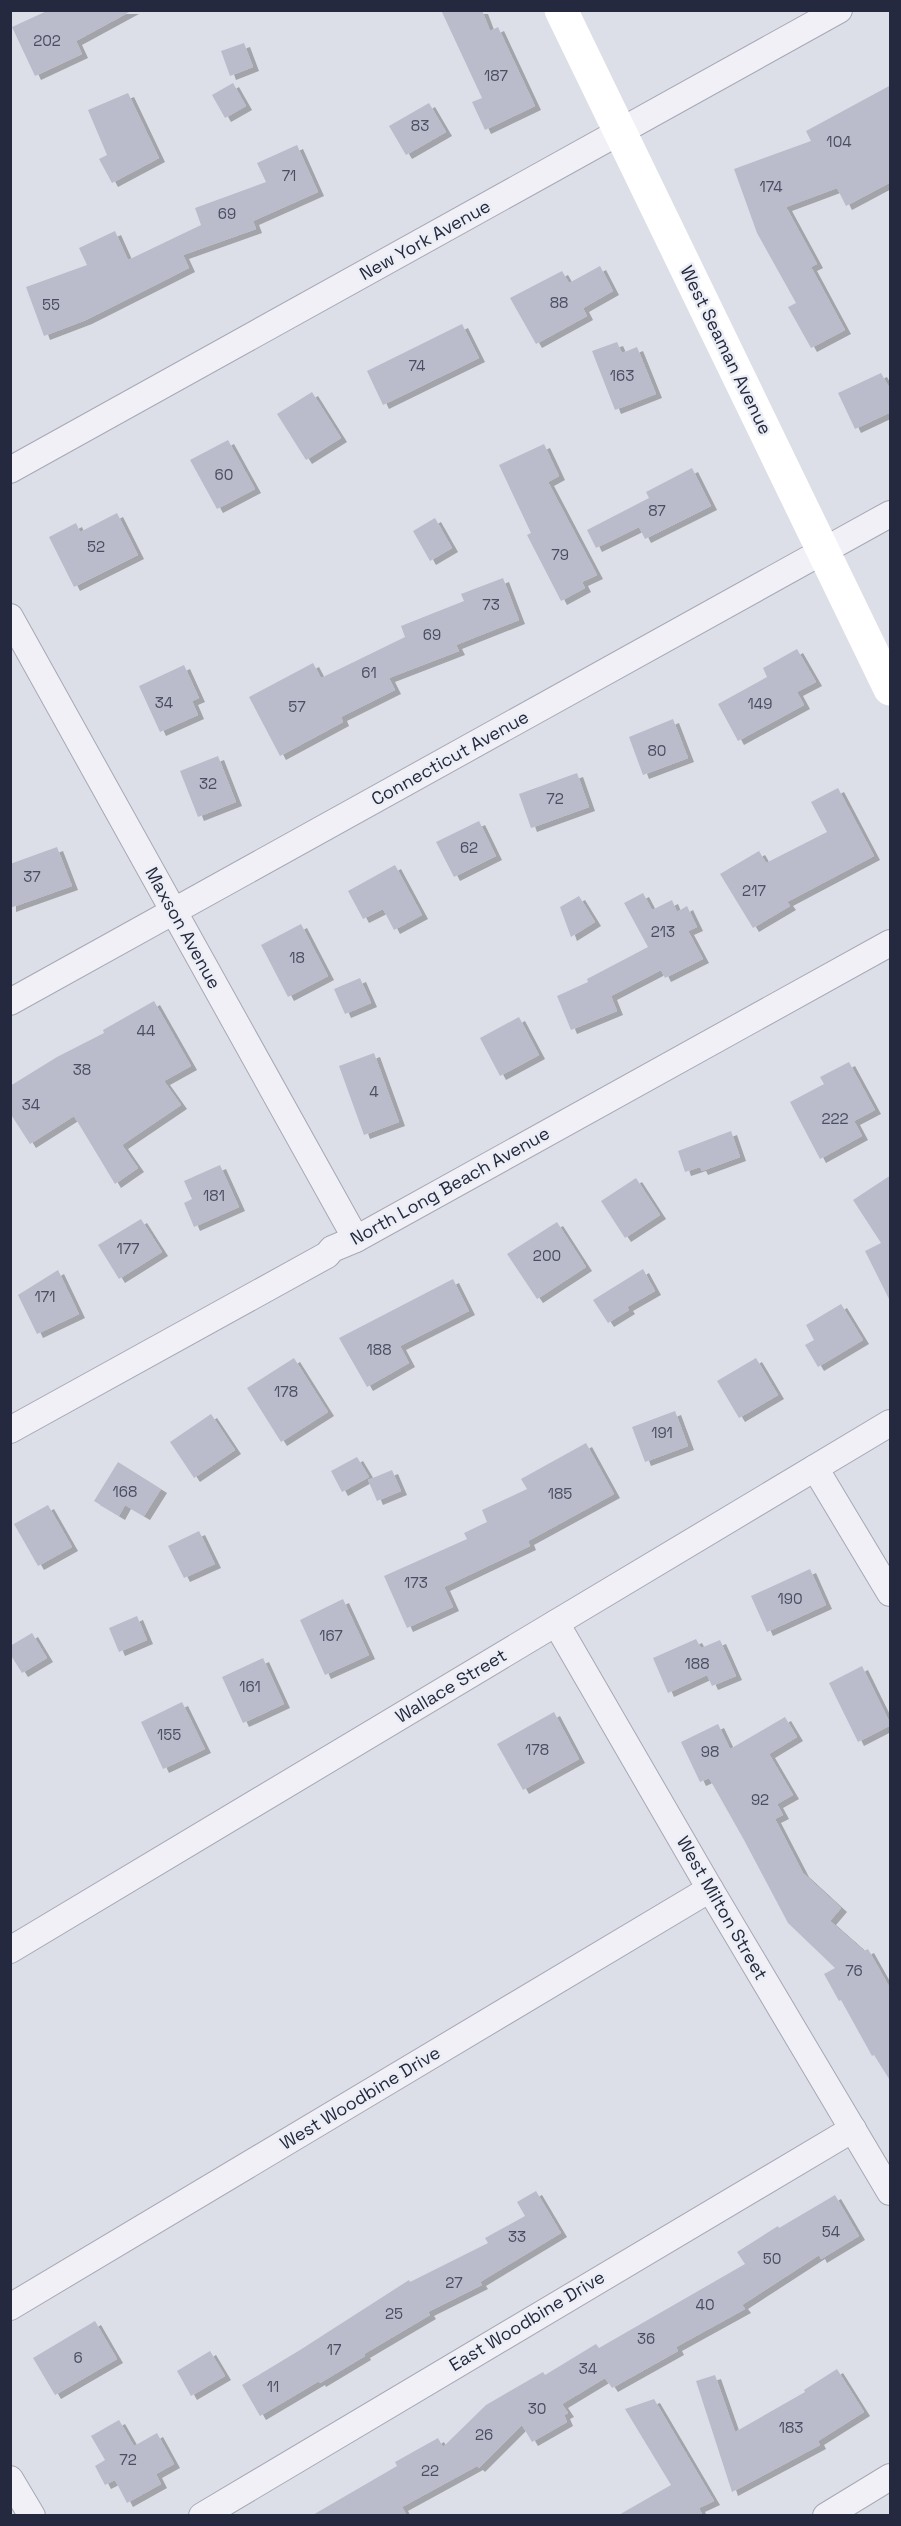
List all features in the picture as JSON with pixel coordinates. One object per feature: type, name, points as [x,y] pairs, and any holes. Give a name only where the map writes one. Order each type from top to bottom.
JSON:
[{"type":"main road","name":"West Seaman Avenue","points":[[561,10],[891,689]]},
{"type":"street","name":"New York Avenue","points":[[10,470],[839,10]]},
{"type":"street","name":"Connecticut Avenue","points":[[10,1002],[891,514]]},
{"type":"street","name":"Maxson Avenue","points":[[10,616],[356,1239]]},
{"type":"street","name":"North Long Beach Avenue","points":[[10,1430],[327,1255],[332,1249],[356,1239],[891,943]]},
{"type":"street","name":"Wallace Street","points":[[10,1950],[891,1423]]},
{"type":"street","points":[[815,1468],[891,1593]]},
{"type":"street","name":"West Milton Street","points":[[556,1623],[710,1889],[891,2192]]},
{"type":"street","name":"West Woodbine Drive","points":[[10,2307],[710,1889]]},
{"type":"street","name":"East Woodbine Drive","points":[[202,2516],[852,2129]]},
{"type":"street","points":[[826,2516],[891,2477]]},
{"type":"street","points":[[10,2479],[32,2516]]},
{"type":"building","points":[[49,10],[133,10],[76,41],[82,54],[35,76],[12,27]]},
{"type":"building","points":[[441,10],[482,10],[490,31],[498,27],[535,106],[485,130],[472,102],[482,98]]},
{"type":"building","points":[[244,43],[253,67],[230,76],[221,51]]},
{"type":"building","points":[[233,83],[246,106],[225,118],[212,95]]},
{"type":"building","points":[[891,85],[891,182],[846,206],[837,188],[786,207],[817,264],[811,267],[845,330],[811,348],[788,307],[796,303],[757,233],[734,169],[811,141],[806,131]]},
{"type":"building","points":[[128,93],[159,158],[112,183],[99,159],[107,155],[88,110]]},
{"type":"building","points":[[429,103],[446,132],[406,155],[389,126]]},
{"type":"building","points":[[297,145],[318,192],[253,221],[256,229],[183,255],[189,268],[86,320],[44,336],[26,287],[87,265],[79,248],[115,231],[128,260],[201,225],[195,208],[266,182],[257,163]]},
{"type":"building","points":[[600,266],[613,291],[583,308],[587,316],[536,344],[510,298],[562,271],[569,283]]},
{"type":"building","points":[[462,324],[479,358],[383,405],[367,371]]},
{"type":"building","points":[[617,342],[622,353],[637,347],[656,394],[615,410],[592,351]]},
{"type":"building","points":[[881,373],[891,391],[891,412],[855,429],[838,393]]},
{"type":"building","points":[[312,392],[341,438],[306,460],[277,414]]},
{"type":"building","points":[[228,440],[255,489],[217,509],[190,460]]},
{"type":"building","points":[[544,444],[559,476],[548,482],[597,575],[582,582],[585,588],[561,601],[527,535],[531,533],[499,465]]},
{"type":"building","points":[[692,468],[711,506],[645,539],[639,527],[596,548],[587,530],[649,498],[646,492]]},
{"type":"building","points":[[117,513],[138,555],[74,587],[49,537],[76,523],[80,532]]},
{"type":"building","points":[[435,518],[452,548],[430,561],[413,531]]},
{"type":"building","points":[[503,578],[519,620],[456,645],[459,651],[389,678],[395,690],[341,717],[343,722],[280,756],[249,697],[313,663],[321,678],[405,637],[401,626],[464,601],[461,594]]},
{"type":"building","points":[[797,649],[816,682],[797,692],[804,705],[738,741],[718,704],[767,677],[763,668]]},
{"type":"building","points":[[184,665],[199,698],[192,701],[198,715],[160,732],[139,686]]},
{"type":"building","points":[[673,719],[688,758],[643,775],[629,737]]},
{"type":"building","points":[[218,756],[236,802],[198,817],[180,771]]},
{"type":"building","points":[[577,773],[589,807],[531,828],[519,794]]},
{"type":"building","points":[[838,788],[874,856],[787,902],[790,906],[753,928],[720,874],[759,851],[766,863],[827,832],[811,802]]},
{"type":"building","points":[[479,821],[496,856],[454,877],[436,842]]},
{"type":"building","points":[[57,847],[72,886],[10,908],[10,864]]},
{"type":"building","points":[[395,865],[422,915],[394,930],[383,909],[363,919],[348,891]]},
{"type":"building","points":[[643,893],[652,910],[672,900],[677,912],[687,906],[697,927],[688,931],[703,959],[665,978],[661,970],[611,996],[617,1011],[571,1030],[557,996],[588,982],[587,979],[648,947],[624,903]]},
{"type":"building","points":[[579,896],[595,922],[571,937],[560,907]]},
{"type":"building","points":[[301,924],[328,976],[288,997],[261,945]]},
{"type":"building","points":[[360,978],[371,1003],[345,1014],[334,989]]},
{"type":"building","points":[[154,1001],[191,1066],[164,1081],[181,1105],[122,1145],[138,1168],[115,1184],[74,1116],[30,1144],[10,1113],[10,1086],[57,1057],[104,1033],[103,1030]]},
{"type":"building","points":[[519,1017],[539,1055],[500,1076],[480,1038]]},
{"type":"building","points":[[374,1053],[399,1122],[364,1135],[339,1066]]},
{"type":"building","points":[[849,1062],[875,1110],[854,1121],[862,1136],[820,1159],[790,1102],[824,1084],[820,1077]]},
{"type":"building","points":[[731,1131],[740,1157],[702,1171],[700,1167],[685,1172],[678,1151]]},
{"type":"building","points":[[220,1165],[239,1207],[194,1227],[184,1203],[192,1199],[184,1181]]},
{"type":"building","points":[[891,1175],[891,1303],[865,1251],[881,1243],[853,1200]]},
{"type":"building","points":[[636,1178],[660,1215],[625,1238],[601,1201]]},
{"type":"building","points":[[141,1219],[162,1252],[119,1279],[98,1245]]},
{"type":"building","points":[[557,1222],[586,1267],[537,1299],[507,1254]]},
{"type":"building","points":[[643,1269],[655,1291],[627,1307],[629,1310],[608,1323],[593,1300]]},
{"type":"building","points":[[58,1270],[79,1314],[37,1334],[18,1295]]},
{"type":"building","points":[[453,1279],[469,1311],[400,1346],[409,1363],[367,1387],[339,1338]]},
{"type":"building","points":[[841,1304],[863,1340],[818,1367],[805,1345],[814,1340],[806,1325]]},
{"type":"building","points":[[294,1358],[328,1412],[281,1442],[247,1388]]},
{"type":"building","points":[[756,1358],[778,1395],[739,1418],[717,1381]]},
{"type":"building","points":[[675,1411],[688,1446],[645,1462],[632,1427]]},
{"type":"building","points":[[211,1414],[235,1450],[194,1478],[170,1442]]},
{"type":"building","points":[[586,1443],[614,1494],[528,1541],[530,1546],[444,1587],[453,1607],[407,1628],[384,1576],[467,1539],[464,1533],[487,1522],[482,1510],[527,1489],[521,1479]]},
{"type":"building","points":[[357,1457],[369,1477],[342,1492],[331,1471]]},
{"type":"building","points":[[118,1462],[161,1489],[144,1516],[125,1505],[119,1516],[94,1501]]},
{"type":"building","points":[[392,1470],[401,1491],[377,1501],[368,1480]]},
{"type":"building","points":[[48,1505],[72,1547],[38,1566],[14,1524]]},
{"type":"building","points":[[199,1531],[215,1564],[184,1578],[168,1546]]},
{"type":"building","points":[[810,1569],[826,1605],[767,1632],[751,1596]]},
{"type":"building","points":[[343,1599],[369,1655],[325,1675],[300,1620]]},
{"type":"building","points":[[137,1616],[147,1640],[119,1652],[109,1628]]},
{"type":"building","points":[[32,1633],[47,1658],[22,1673],[10,1654],[10,1646]]},
{"type":"building","points":[[696,1639],[701,1648],[720,1640],[736,1676],[712,1686],[707,1675],[668,1693],[653,1658]]},
{"type":"building","points":[[263,1658],[284,1704],[243,1723],[222,1677]]},
{"type":"building","points":[[862,1666],[891,1725],[858,1742],[829,1683]]},
{"type":"building","points":[[182,1702],[205,1749],[163,1769],[141,1722]]},
{"type":"building","points":[[554,1712],[579,1759],[523,1790],[497,1744]]},
{"type":"building","points":[[785,1717],[797,1737],[769,1754],[793,1795],[777,1804],[783,1815],[775,1819],[803,1873],[841,1908],[830,1921],[864,1951],[868,1949],[891,1990],[891,2082],[874,2055],[872,2056],[824,1974],[835,1968],[788,1923],[709,1778],[700,1782],[681,1742],[718,1724],[730,1749]]},
{"type":"building","points":[[536,2191],[561,2233],[480,2282],[482,2285],[428,2312],[430,2315],[364,2354],[365,2356],[260,2416],[242,2385],[409,2280],[410,2282],[488,2243],[485,2238],[525,2216],[517,2202]]},
{"type":"building","points":[[835,2195],[859,2236],[821,2259],[819,2255],[742,2305],[745,2309],[676,2347],[678,2351],[612,2388],[605,2378],[562,2404],[568,2413],[564,2415],[567,2422],[532,2442],[522,2425],[479,2468],[477,2466],[402,2507],[407,2516],[311,2516],[397,2466],[395,2462],[438,2438],[443,2447],[486,2405],[543,2372],[545,2375],[596,2344],[599,2348],[745,2264],[737,2252],[778,2226],[779,2228]]},
{"type":"building","points":[[95,2321],[117,2359],[55,2395],[33,2358]]},
{"type":"building","points":[[210,2351],[225,2376],[191,2396],[177,2371]]},
{"type":"building","points":[[837,2369],[864,2412],[818,2441],[820,2445],[732,2492],[696,2381],[715,2375],[735,2432],[805,2392],[804,2390]]},
{"type":"building","points":[[654,2399],[714,2501],[699,2508],[703,2516],[617,2516],[671,2485],[625,2409]]},
{"type":"building","points":[[119,2420],[134,2446],[157,2433],[174,2464],[156,2474],[161,2484],[127,2503],[115,2480],[105,2485],[95,2466],[105,2460],[91,2436]]}]
